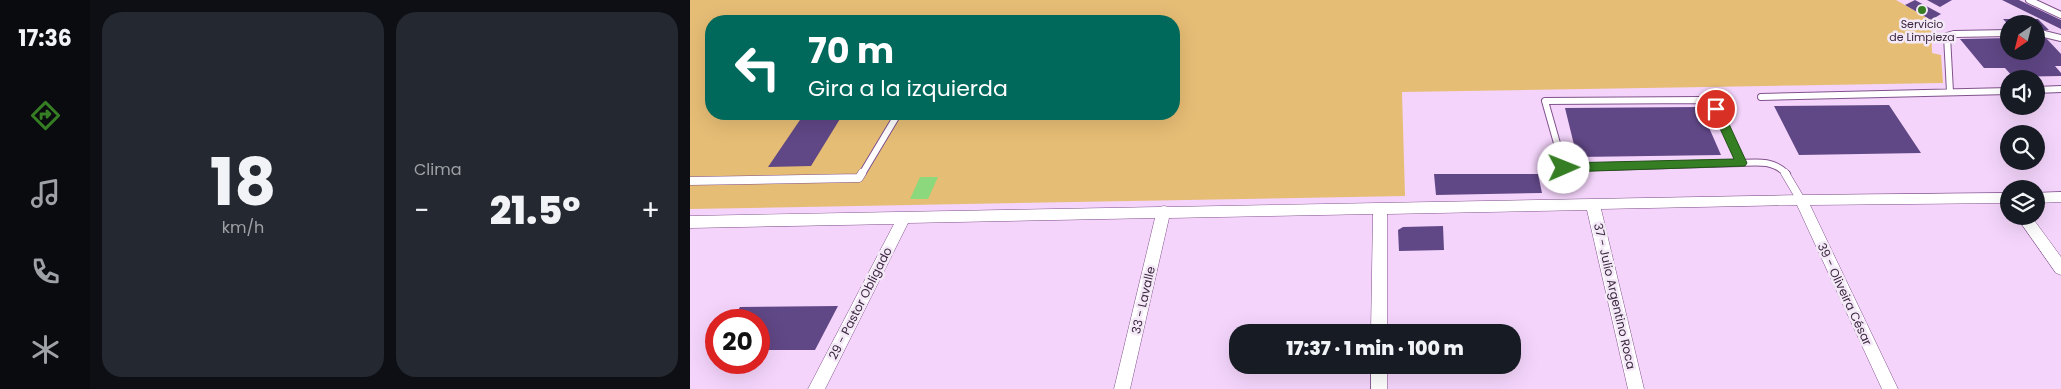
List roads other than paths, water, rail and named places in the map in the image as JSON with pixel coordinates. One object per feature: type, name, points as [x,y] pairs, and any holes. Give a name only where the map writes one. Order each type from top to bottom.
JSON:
[{"type":"street","points":[[2045,198],[2061,197]]},
{"type":"street","points":[[690,222],[1801,200],[2000,198]]},
{"type":"street","name":"39 - Oliveira César","points":[[1801,200],[1890,389]]},
{"type":"street","name":"37 - Julio Argentino Roca","points":[[1593,204],[1636,389]]},
{"type":"street","points":[[1380,209],[1380,324]]},
{"type":"street","name":"33 - Lavalle","points":[[1122,389],[1164,212]]},
{"type":"street","name":"29 - Pastor Obligado","points":[[816,389],[904,217]]},
{"type":"street","points":[[2029,225],[2061,269]]},
{"type":"street","points":[[1379,374],[1379,389]]},
{"type":"lane","points":[[2029,0],[2061,16]]},
{"type":"lane","points":[[1950,92],[1947,36],[1954,34],[2000,33]]},
{"type":"lane","points":[[2045,34],[2061,38]]},
{"type":"lane","points":[[2045,90],[2061,89]]},
{"type":"lane","points":[[1761,97],[2000,91]]},
{"type":"lane","points":[[1741,163],[1716,109],[1711,103],[1702,100],[1545,101],[1564,168],[1741,163],[1766,162],[1780,166],[1788,174],[1801,200]]},
{"type":"lane","points":[[690,181],[859,178],[894,120]]},
{"type":"place","name":"Servicio de Limpieza","points":[[1922,10]]}]
